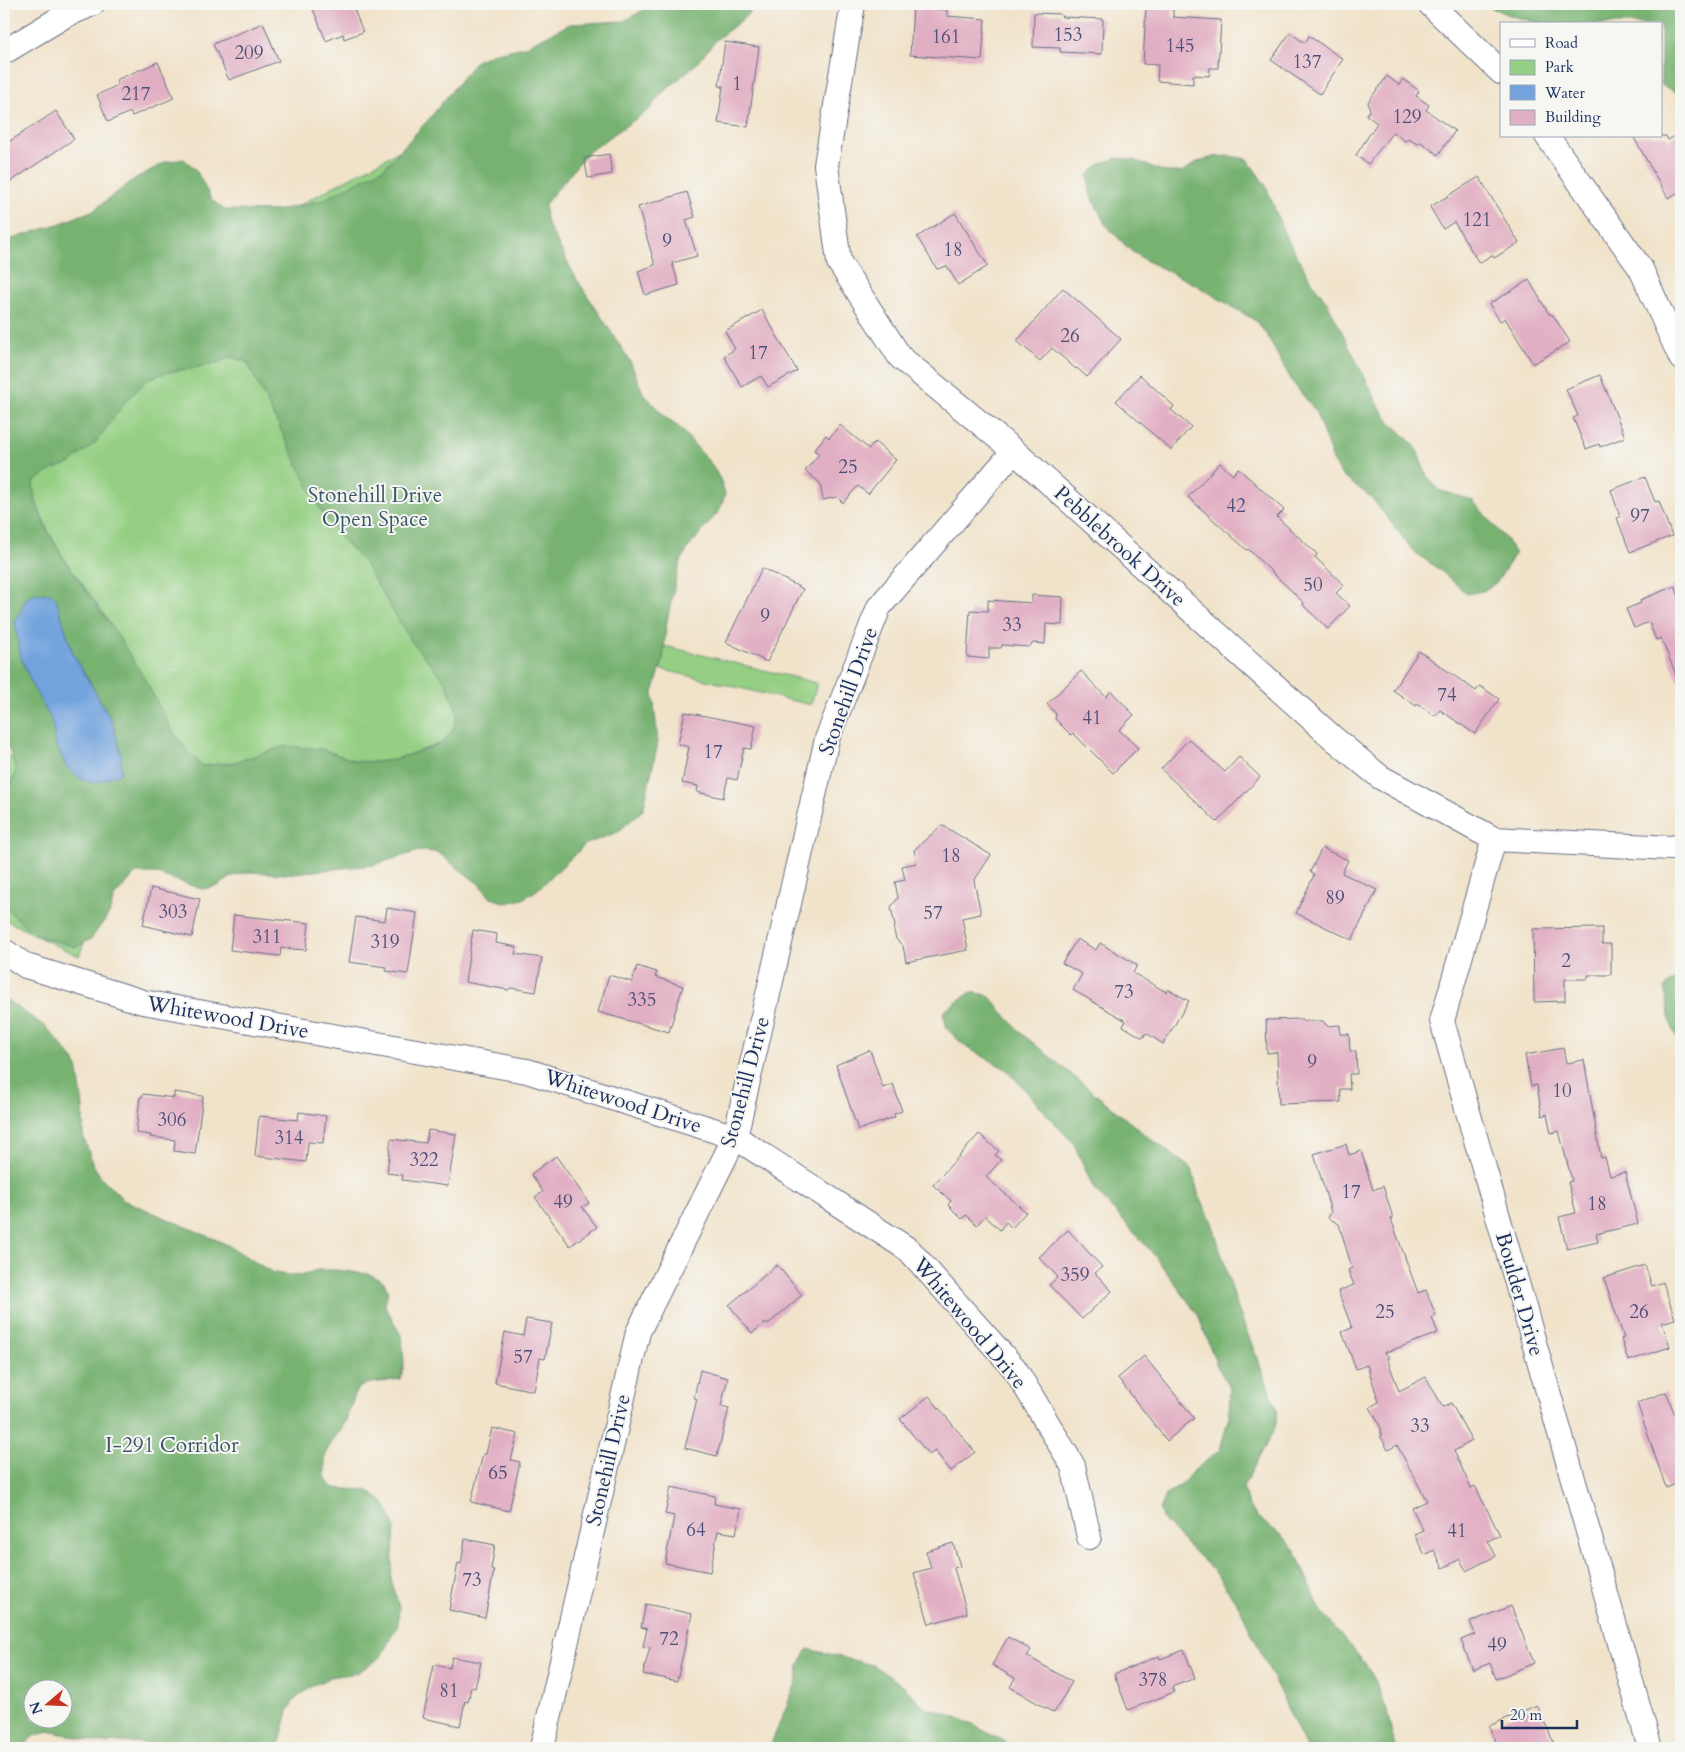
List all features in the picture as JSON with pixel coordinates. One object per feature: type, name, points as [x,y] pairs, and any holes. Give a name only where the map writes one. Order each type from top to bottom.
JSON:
[{"type":"street","points":[[4,52],[64,16],[92,4]]},
{"type":"street","name":"Pebblebrook Drive","points":[[853,4],[826,165],[839,262],[900,357],[1014,451],[1324,730],[1380,777],[1494,839],[1671,848],[1681,846]]},
{"type":"street","points":[[1430,4],[1500,71]]},
{"type":"street","points":[[1548,138],[1641,269],[1681,358]]},
{"type":"street","name":"Stonehill Drive","points":[[542,1748],[638,1332],[735,1137],[827,739],[880,607],[1014,451]]},
{"type":"street","name":"Boulder Drive","points":[[1494,839],[1442,1021],[1650,1748]]},
{"type":"street","name":"Whitewood Drive","points":[[4,951],[26,966],[143,1002],[527,1071],[735,1137],[909,1250],[1015,1369],[1073,1466],[1089,1538]]},
{"type":"green space","name":"Stonehill Drive Open Space","points":[[654,4],[757,4],[743,19],[717,39],[696,64],[659,96],[650,109],[588,152],[545,204],[546,221],[576,278],[630,361],[643,393],[666,418],[680,428],[712,465],[720,479],[725,494],[720,510],[688,548],[680,563],[676,578],[666,626],[663,660],[653,693],[658,743],[643,810],[618,832],[586,844],[537,890],[523,899],[507,903],[491,898],[479,884],[437,852],[419,851],[373,865],[284,874],[249,872],[233,876],[218,886],[202,889],[154,873],[136,873],[114,897],[109,914],[91,939],[76,947],[43,938],[28,929],[4,906],[4,791],[10,787],[16,770],[4,734],[4,248],[12,239],[94,210],[136,178],[166,162],[184,159],[196,170],[211,199],[224,210],[275,211],[323,200],[384,168],[429,119],[476,61],[492,54],[524,47],[570,24],[624,21]],"holes":[[[230,357],[247,362],[319,507],[339,536],[363,561],[411,641],[446,682],[458,714],[453,730],[442,743],[393,760],[374,762],[356,761],[321,749],[285,746],[236,762],[203,766],[178,738],[126,649],[69,567],[54,542],[39,512],[33,482],[53,469],[69,464],[96,442],[125,402],[148,379],[165,373],[215,364]],[[56,599],[73,654],[112,721],[56,744],[51,719]]]},
{"type":"green space","name":"Stonehill Drive Open Space","points":[[670,4],[450,149],[595,629],[817,683],[811,705],[589,652],[536,873],[265,753],[236,762],[203,766],[190,756],[169,728],[79,956],[4,919],[4,764],[117,635],[57,547],[41,515],[34,493],[4,463],[25,354]]},
{"type":"green space","points":[[1483,4],[1681,4],[1681,94],[1662,85],[1662,22],[1534,22],[1508,15]]},
{"type":"green space","points":[[1230,156],[1247,159],[1266,186],[1284,233],[1309,277],[1328,304],[1379,406],[1389,421],[1415,446],[1427,476],[1438,490],[1472,500],[1506,539],[1515,554],[1497,582],[1483,591],[1467,594],[1441,571],[1413,551],[1371,497],[1342,476],[1333,460],[1315,410],[1293,383],[1266,334],[1256,321],[1196,285],[1145,260],[1130,250],[1105,224],[1090,193],[1088,175],[1100,164],[1117,158],[1134,160],[1165,172],[1182,172],[1197,162],[1213,157]]},
{"type":"green space","points":[[1679,976],[1681,979],[1681,1047],[1670,1022],[1665,987]]},
{"type":"green space","points":[[971,992],[988,995],[1021,1033],[1143,1133],[1192,1169],[1198,1193],[1212,1222],[1237,1306],[1278,1412],[1275,1428],[1243,1487],[1247,1502],[1256,1516],[1285,1538],[1295,1551],[1321,1611],[1367,1666],[1375,1680],[1387,1711],[1394,1743],[1397,1748],[1306,1748],[1240,1608],[1216,1573],[1162,1518],[1160,1510],[1166,1495],[1181,1485],[1192,1472],[1220,1450],[1229,1416],[1230,1388],[1217,1366],[1198,1315],[1151,1251],[1094,1189],[1074,1144],[1006,1069],[966,1047],[947,1029],[943,1012]]},
{"type":"green space","name":"I-291 Corridor","points":[[4,998],[46,1027],[75,1061],[83,1107],[83,1135],[93,1165],[101,1177],[124,1200],[226,1244],[273,1273],[299,1276],[317,1270],[336,1270],[369,1274],[384,1282],[388,1290],[385,1306],[402,1337],[404,1363],[401,1379],[366,1384],[357,1389],[345,1423],[327,1450],[325,1458],[325,1476],[329,1484],[335,1488],[368,1491],[383,1502],[395,1529],[391,1580],[399,1607],[398,1624],[381,1657],[357,1673],[331,1677],[314,1685],[294,1700],[288,1711],[280,1742],[276,1748],[206,1748],[129,1742],[102,1743],[49,1731],[32,1737],[23,1748],[4,1748]]},
{"type":"green space","points":[[808,1649],[873,1665],[901,1684],[925,1707],[957,1717],[1018,1748],[770,1748],[797,1681],[799,1664]]},
{"type":"water","points":[[50,593],[56,599],[73,654],[112,721],[121,755],[121,773],[97,782],[81,779],[67,768],[56,744],[51,719],[34,689],[21,657],[15,623],[26,599],[33,594]]},
{"type":"building","points":[[311,4],[352,4],[363,32],[344,39],[343,34],[326,41]]},
{"type":"building","points":[[913,7],[947,10],[947,16],[985,19],[982,60],[910,55]]},
{"type":"building","points":[[1146,7],[1173,9],[1173,17],[1221,20],[1218,68],[1210,68],[1209,76],[1193,75],[1193,84],[1157,81],[1158,65],[1143,64]]},
{"type":"building","points":[[1034,13],[1060,14],[1062,17],[1103,19],[1102,54],[1060,52],[1060,48],[1033,47]]},
{"type":"building","points":[[263,23],[279,61],[229,80],[213,44]]},
{"type":"building","points":[[1290,33],[1305,43],[1309,36],[1343,59],[1320,94],[1271,60]]},
{"type":"building","points":[[725,42],[759,47],[748,127],[718,123],[723,86],[719,86]]},
{"type":"building","points":[[158,62],[174,98],[132,116],[130,112],[108,122],[97,95],[118,85],[116,80]]},
{"type":"building","points":[[1387,76],[1399,85],[1403,79],[1419,91],[1416,96],[1429,105],[1426,110],[1455,131],[1438,155],[1421,142],[1417,144],[1409,139],[1405,141],[1393,132],[1368,164],[1356,155],[1377,123],[1366,115],[1370,110],[1368,102]]},
{"type":"building","points":[[56,111],[74,139],[4,186],[4,145]]},
{"type":"building","points":[[1681,132],[1681,191],[1668,198],[1634,138],[1662,138],[1662,136],[1666,136],[1668,140]]},
{"type":"building","points":[[609,154],[612,174],[588,178],[584,158]]},
{"type":"building","points":[[1479,177],[1519,243],[1494,258],[1492,255],[1479,263],[1454,222],[1443,229],[1430,207]]},
{"type":"building","points":[[687,192],[695,217],[686,220],[697,256],[672,263],[679,285],[645,295],[638,271],[655,265],[638,207]]},
{"type":"building","points":[[955,213],[988,266],[958,285],[947,266],[937,269],[917,237]]},
{"type":"building","points":[[1529,280],[1549,314],[1553,315],[1570,342],[1533,364],[1505,318],[1500,321],[1489,304]]},
{"type":"building","points":[[1063,288],[1121,339],[1087,377],[1052,348],[1040,361],[1017,341]]},
{"type":"building","points":[[762,310],[797,371],[768,387],[761,376],[742,387],[724,356],[735,349],[725,331]]},
{"type":"building","points":[[1140,375],[1174,406],[1171,410],[1191,427],[1171,450],[1116,401]]},
{"type":"building","points":[[1600,375],[1625,437],[1600,447],[1599,444],[1586,449],[1573,418],[1578,416],[1566,389]]},
{"type":"building","points":[[840,425],[869,449],[875,442],[896,460],[868,494],[858,486],[843,503],[837,497],[823,500],[820,483],[805,471],[819,454],[814,450],[826,435],[829,438]]},
{"type":"building","points":[[1220,463],[1233,475],[1238,468],[1284,510],[1277,517],[1317,554],[1315,557],[1344,585],[1336,593],[1350,606],[1328,629],[1248,549],[1188,497]]},
{"type":"building","points":[[1645,477],[1655,502],[1659,501],[1672,536],[1630,552],[1617,518],[1620,517],[1611,490]]},
{"type":"building","points":[[762,568],[803,589],[767,662],[726,642]]},
{"type":"building","points":[[1675,586],[1681,602],[1680,685],[1661,638],[1656,640],[1649,622],[1634,628],[1626,609],[1641,603],[1640,600]]},
{"type":"building","points":[[1032,595],[1063,597],[1062,625],[1046,624],[1045,644],[1033,643],[1029,647],[1002,645],[1001,648],[989,648],[989,659],[967,657],[970,610],[988,611],[988,600],[1032,603]]},
{"type":"building","points":[[1419,651],[1476,691],[1480,686],[1499,699],[1475,734],[1440,710],[1435,716],[1393,690]]},
{"type":"building","points":[[1081,671],[1106,697],[1111,691],[1134,715],[1119,730],[1138,748],[1113,773],[1073,733],[1071,735],[1055,719],[1056,714],[1047,704]]},
{"type":"building","points":[[685,712],[756,726],[751,749],[744,748],[737,780],[728,778],[723,798],[697,792],[698,786],[682,783],[689,747],[678,744]]},
{"type":"building","points":[[1189,739],[1225,772],[1239,757],[1260,777],[1217,822],[1161,769]]},
{"type":"building","points":[[942,825],[991,855],[974,881],[981,914],[962,918],[968,950],[906,962],[903,946],[896,939],[894,931],[895,926],[891,907],[898,898],[895,882],[905,880],[902,866],[917,863],[914,850]]},
{"type":"building","points":[[1322,848],[1348,860],[1342,873],[1377,890],[1352,940],[1296,913],[1314,875],[1310,872]]},
{"type":"building","points":[[151,888],[200,899],[192,937],[143,925]]},
{"type":"building","points":[[387,908],[417,913],[408,974],[386,971],[387,967],[349,962],[356,917],[385,921]]},
{"type":"building","points":[[234,915],[309,923],[306,950],[281,948],[280,956],[230,950]]},
{"type":"building","points":[[1602,928],[1602,944],[1611,944],[1611,975],[1588,975],[1588,979],[1565,979],[1565,1001],[1534,1002],[1533,929]]},
{"type":"building","points":[[473,930],[497,934],[496,943],[517,947],[515,954],[542,958],[536,992],[511,988],[508,990],[465,982]]},
{"type":"building","points":[[1077,939],[1096,950],[1100,943],[1137,965],[1133,973],[1166,992],[1168,989],[1189,1001],[1163,1044],[1146,1033],[1143,1038],[1123,1026],[1126,1021],[1073,990],[1082,974],[1062,963]]},
{"type":"building","points":[[637,966],[657,972],[655,977],[683,986],[669,1032],[598,1012],[609,975],[632,982]]},
{"type":"building","points":[[1302,1019],[1302,1021],[1323,1021],[1327,1026],[1340,1025],[1340,1034],[1349,1034],[1350,1051],[1356,1051],[1357,1074],[1349,1074],[1350,1089],[1340,1089],[1341,1102],[1279,1104],[1277,1052],[1267,1053],[1266,1020]]},
{"type":"building","points":[[1563,1048],[1566,1063],[1584,1060],[1601,1158],[1605,1157],[1610,1176],[1625,1172],[1638,1224],[1596,1234],[1598,1242],[1567,1249],[1559,1217],[1576,1213],[1568,1182],[1572,1181],[1559,1131],[1551,1133],[1547,1114],[1542,1116],[1537,1085],[1531,1086],[1525,1055]]},
{"type":"building","points":[[870,1050],[883,1088],[893,1084],[902,1111],[894,1114],[895,1117],[858,1130],[836,1065]]},
{"type":"building","points":[[174,1092],[203,1096],[195,1154],[174,1151],[175,1140],[136,1133],[140,1097],[143,1094],[174,1098]]},
{"type":"building","points":[[299,1112],[326,1116],[323,1143],[308,1142],[306,1162],[255,1156],[259,1116],[298,1120]]},
{"type":"building","points":[[428,1130],[456,1134],[448,1186],[402,1180],[403,1175],[387,1173],[391,1139],[426,1143]]},
{"type":"building","points":[[979,1134],[999,1151],[995,1155],[1001,1160],[986,1177],[1026,1212],[1012,1228],[1006,1222],[1000,1230],[985,1216],[977,1225],[966,1215],[962,1219],[948,1205],[951,1201],[933,1185]]},
{"type":"building","points":[[1346,1144],[1349,1155],[1361,1151],[1373,1190],[1383,1186],[1393,1218],[1391,1219],[1418,1293],[1426,1290],[1436,1316],[1432,1318],[1438,1333],[1384,1353],[1390,1357],[1387,1358],[1399,1391],[1426,1377],[1443,1407],[1451,1403],[1472,1441],[1454,1451],[1471,1488],[1475,1486],[1500,1535],[1488,1541],[1496,1556],[1466,1571],[1460,1559],[1443,1568],[1434,1550],[1425,1555],[1414,1534],[1423,1530],[1412,1508],[1427,1501],[1397,1445],[1388,1450],[1381,1437],[1381,1428],[1370,1407],[1379,1402],[1367,1365],[1356,1369],[1342,1332],[1352,1328],[1338,1291],[1354,1285],[1348,1270],[1352,1268],[1339,1224],[1328,1218],[1331,1212],[1314,1154]]},
{"type":"building","points":[[556,1156],[589,1203],[582,1207],[597,1227],[570,1246],[535,1197],[543,1192],[531,1174]]},
{"type":"building","points":[[1068,1230],[1102,1267],[1095,1273],[1112,1291],[1082,1319],[1049,1285],[1058,1277],[1039,1257]]},
{"type":"building","points":[[777,1265],[802,1295],[767,1325],[765,1323],[752,1333],[729,1305]]},
{"type":"building","points":[[1645,1265],[1652,1286],[1663,1282],[1675,1319],[1662,1323],[1670,1347],[1628,1361],[1621,1339],[1624,1338],[1604,1278]]},
{"type":"building","points":[[526,1319],[552,1323],[545,1359],[540,1358],[534,1391],[495,1383],[505,1332],[523,1336]]},
{"type":"building","points":[[1144,1356],[1194,1418],[1167,1441],[1118,1378]]},
{"type":"building","points":[[700,1370],[728,1378],[721,1406],[729,1408],[717,1456],[685,1448],[697,1399],[694,1398]]},
{"type":"building","points":[[1666,1392],[1677,1420],[1681,1418],[1681,1482],[1666,1488],[1637,1403]]},
{"type":"building","points":[[929,1396],[975,1452],[951,1471],[935,1451],[929,1455],[900,1419]]},
{"type":"building","points":[[492,1428],[518,1434],[511,1460],[520,1462],[509,1511],[471,1502],[483,1454],[486,1454]]},
{"type":"building","points":[[671,1487],[715,1496],[714,1504],[741,1509],[736,1534],[718,1531],[710,1572],[665,1563],[674,1516],[665,1514]]},
{"type":"building","points":[[465,1539],[495,1545],[491,1569],[494,1570],[485,1618],[449,1610],[458,1563],[461,1564]]},
{"type":"building","points":[[953,1543],[960,1566],[954,1568],[967,1613],[929,1624],[914,1573],[931,1568],[926,1551]]},
{"type":"building","points":[[646,1604],[692,1614],[677,1681],[643,1674],[650,1647],[643,1646],[647,1629],[641,1627]]},
{"type":"building","points":[[1511,1606],[1534,1663],[1496,1679],[1490,1663],[1473,1670],[1461,1640],[1475,1634],[1470,1622]]},
{"type":"building","points":[[1008,1637],[1031,1650],[1027,1656],[1072,1682],[1054,1713],[1010,1687],[1015,1678],[992,1665]]},
{"type":"building","points":[[1184,1650],[1195,1678],[1172,1687],[1174,1692],[1128,1710],[1114,1674],[1159,1656],[1160,1659]]},
{"type":"building","points":[[452,1657],[481,1662],[475,1688],[471,1687],[468,1702],[465,1701],[460,1726],[423,1718],[434,1665],[450,1668]]},
{"type":"building","points":[[1537,1705],[1556,1748],[1499,1748],[1489,1726]]}]
